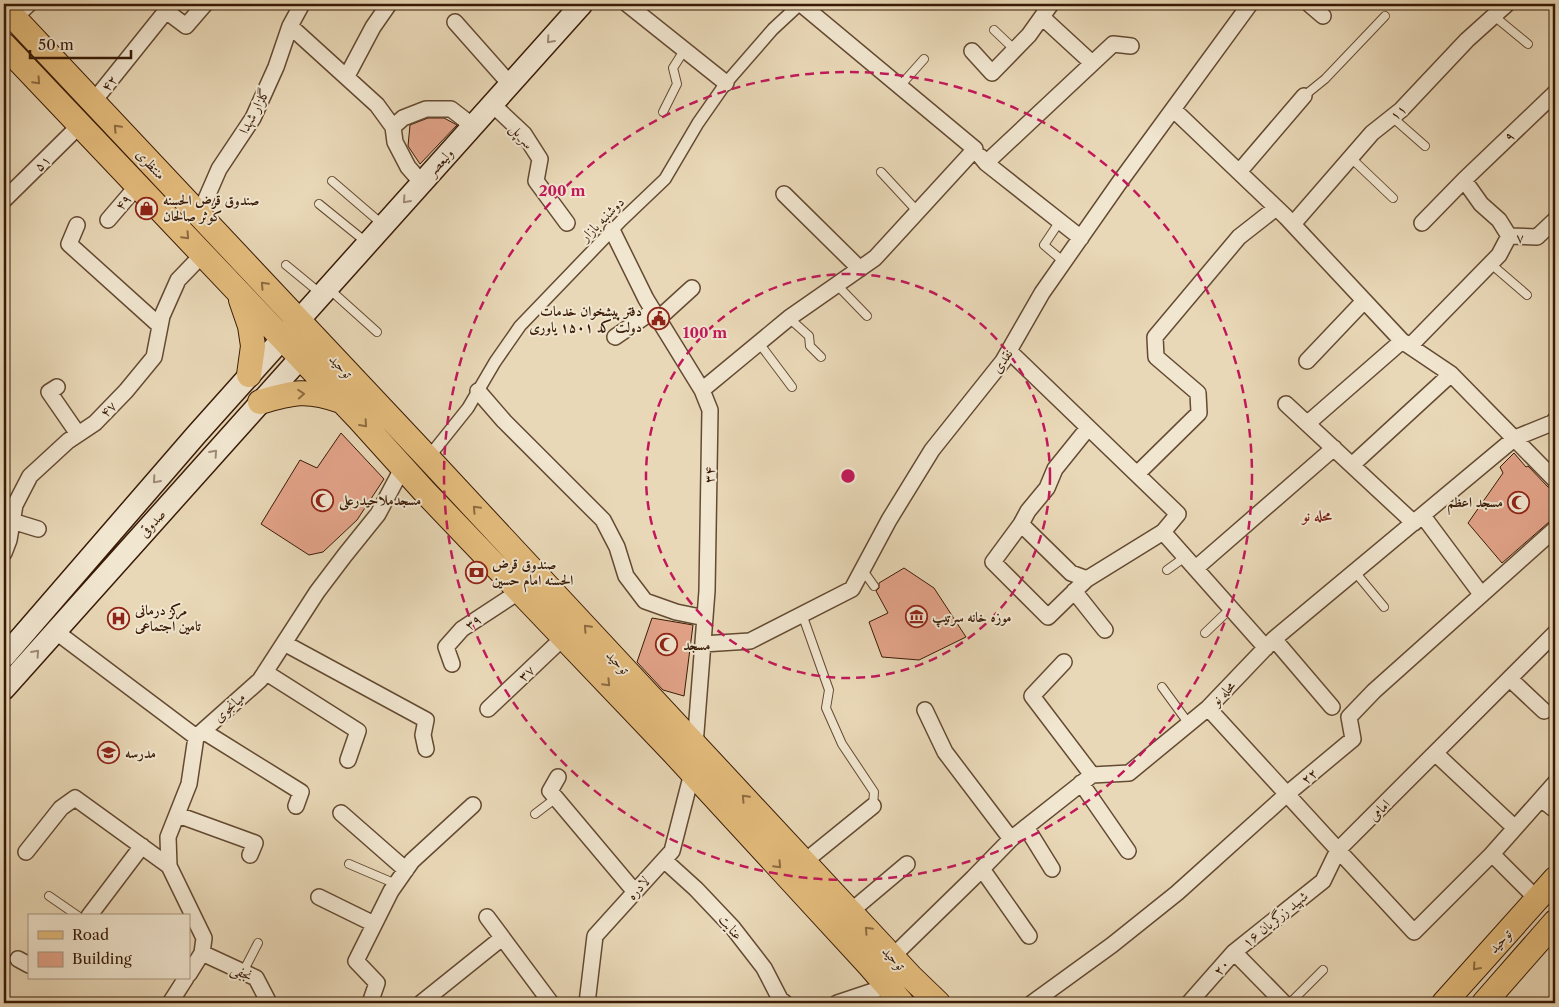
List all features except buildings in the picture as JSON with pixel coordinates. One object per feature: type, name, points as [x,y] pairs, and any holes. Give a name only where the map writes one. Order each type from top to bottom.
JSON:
[{"type":"main road","name":"ولیعصر","points":[[281,339],[582,4]]},
{"type":"main road","name":"منتظری","points":[[15,10],[93,102],[298,321]]},
{"type":"main road","name":"منتظری","points":[[5,48],[138,185],[281,339]]},
{"type":"main road","points":[[238,292],[250,326],[253,346],[249,375]]},
{"type":"main road","name":"توحید","points":[[298,321],[695,745],[764,834],[895,995]]},
{"type":"main road","name":"توحید","points":[[281,339],[692,772],[764,834],[804,862],[892,957],[938,1003]]},
{"type":"main road","name":"صدوقی","points":[[4,657],[281,339]]},
{"type":"main road","name":"صدوقی","points":[[4,689],[316,340]]},
{"type":"main road","points":[[260,402],[282,396],[305,393],[323,394],[341,401]]},
{"type":"main road","points":[[176,458],[195,476]]},
{"type":"main road","name":"توحید","points":[[1444,1003],[1555,878]]},
{"type":"main road","name":"توحید","points":[[1484,1003],[1555,923]]},
{"type":"street","name":"۴۲","points":[[93,102],[161,8],[186,26],[205,4]]},
{"type":"street","name":"گلزار شهدا","points":[[199,216],[219,169],[253,118],[276,67],[290,26],[302,4]]},
{"type":"street","points":[[347,76],[373,27],[389,4]]},
{"type":"street","points":[[627,4],[726,83]]},
{"type":"street","points":[[800,4],[975,149],[986,163],[1081,238]]},
{"type":"street","name":"دوشنبه بازار","points":[[428,458],[468,408],[495,362],[520,326],[612,230],[665,179],[698,123],[726,83],[773,29],[800,4]]},
{"type":"street","points":[[972,51],[992,73],[1029,35],[1051,4]]},
{"type":"street","name":"نقدی","points":[[703,644],[750,641],[852,589],[889,520],[932,450],[1003,361],[1042,293],[1250,4]]},
{"type":"street","points":[[1308,4],[1323,16]]},
{"type":"street","name":"۱۱","points":[[1293,224],[1372,133],[1401,110],[1467,40],[1507,4]]},
{"type":"street","points":[[1042,17],[1092,63]]},
{"type":"street","points":[[454,22],[510,84]]},
{"type":"street","points":[[290,26],[377,105],[393,127],[395,142],[408,167],[422,183]]},
{"type":"street","points":[[986,163],[1113,44],[1130,46]]},
{"type":"street","name":"۹","points":[[1422,223],[1555,93]]},
{"type":"street","points":[[1239,172],[1304,96]]},
{"type":"street","name":"سر پل","points":[[492,104],[524,134],[540,159],[536,181],[567,223]]},
{"type":"street","points":[[393,127],[403,118],[426,109],[451,109],[472,126]]},
{"type":"street","points":[[1174,110],[1293,224],[1406,344],[1450,374],[1555,480]]},
{"type":"street","name":"۵۱","points":[[4,200],[79,126]]},
{"type":"street","points":[[702,390],[790,318],[875,258],[975,149]]},
{"type":"street","points":[[1308,423],[1406,344],[1499,255],[1509,236],[1499,220],[1481,204],[1464,180]]},
{"type":"street","name":"۴۹","points":[[108,220],[138,185]]},
{"type":"street","points":[[784,194],[860,269]]},
{"type":"street","points":[[1136,474],[1200,413],[1198,393],[1156,357],[1155,337],[1239,237],[1276,208]]},
{"type":"street","name":"۷","points":[[1509,236],[1537,237],[1555,220]]},
{"type":"street","points":[[77,225],[69,244],[160,326]]},
{"type":"street","name":"۳۴","points":[[612,230],[655,315],[702,390],[710,410],[707,591],[695,745]]},
{"type":"street","name":"۴۷","points":[[4,553],[9,540],[15,504],[30,476],[68,441],[94,422],[126,391],[154,357],[162,316],[178,280],[203,254]]},
{"type":"street","points":[[615,337],[655,315],[692,288]]},
{"type":"street","points":[[1307,361],[1364,300]]},
{"type":"street","points":[[1009,352],[1178,514],[1163,532],[1087,579],[1048,617],[993,562],[1022,524],[1028,511],[1047,488],[1055,469],[1088,428]]},
{"type":"street","points":[[1352,464],[1450,374]]},
{"type":"street","points":[[57,387],[49,392],[78,434]]},
{"type":"street","points":[[478,391],[504,421],[603,520],[617,547],[626,576],[645,601],[676,612],[705,618]]},
{"type":"street","points":[[1286,404],[1352,464],[1419,519],[1481,594]]},
{"type":"street","name":"محله نو","points":[[1086,779],[1129,773],[1208,708],[1270,643],[1515,438],[1552,424],[1555,420]]},
{"type":"street","points":[[1196,568],[1334,448]]},
{"type":"street","name":"میانجوی","points":[[199,734],[260,680],[317,592],[378,514],[403,467]]},
{"type":"street","points":[[12,521],[38,529]]},
{"type":"street","points":[[1022,524],[1071,573],[1087,579]]},
{"type":"street","name":"۲۲","points":[[1032,1003],[1112,945],[1177,893],[1287,794],[1353,739],[1349,716],[1374,691],[1555,529]]},
{"type":"street","points":[[1163,532],[1231,608],[1270,643],[1332,707]]},
{"type":"street","name":"۳۹","points":[[452,664],[446,647],[462,629],[520,590]]},
{"type":"street","points":[[1074,591],[1105,630]]},
{"type":"street","points":[[55,631],[199,734],[301,792],[296,806]]},
{"type":"street","name":"امامی","points":[[1338,850],[1555,633]]},
{"type":"street","name":"۳۷","points":[[488,709],[564,637]]},
{"type":"street","points":[[284,643],[426,720],[423,735],[426,749]]},
{"type":"street","points":[[1064,662],[1032,696],[1086,779],[1128,851]]},
{"type":"street","points":[[265,672],[358,731],[348,760]]},
{"type":"street","points":[[1510,679],[1544,711]]},
{"type":"street","points":[[1208,708],[1414,932],[1492,854],[1555,783]]},
{"type":"street","points":[[925,710],[945,752],[1011,839]]},
{"type":"street","points":[[190,972],[202,953],[204,938],[169,866],[168,837],[189,784],[199,734]]},
{"type":"street","points":[[1435,753],[1515,828]]},
{"type":"street","name":"لادره","points":[[587,1003],[595,936],[672,851],[692,772]]},
{"type":"street","points":[[558,777],[550,791],[635,892]]},
{"type":"street","points":[[892,957],[1011,839],[1086,779]]},
{"type":"street","points":[[26,852],[60,808],[75,798],[169,866]]},
{"type":"street","points":[[1541,799],[1555,810]]},
{"type":"street","points":[[370,1003],[377,983],[356,961],[391,891],[412,861],[473,805]]},
{"type":"street","points":[[804,862],[873,806]]},
{"type":"street","points":[[341,813],[406,870]]},
{"type":"street","points":[[178,814],[255,843],[250,855]]},
{"type":"street","points":[[1026,827],[1052,869]]},
{"type":"street","points":[[91,914],[142,846]]},
{"type":"street","name":"۱۶ شهید زرگریان","points":[[1281,1002],[1234,952],[1323,881],[1338,850]]},
{"type":"street","points":[[1492,854],[1537,899]]},
{"type":"street","name":"عنایت","points":[[664,860],[696,889],[733,928],[764,968],[781,1002]]},
{"type":"street","points":[[850,912],[907,864]]},
{"type":"street","points":[[982,869],[1029,936]]},
{"type":"street","points":[[319,897],[374,924]]},
{"type":"street","points":[[487,917],[551,1003]]},
{"type":"street","points":[[421,1003],[502,938]]},
{"type":"street","name":"۲۰","points":[[1189,1003],[1234,952]]},
{"type":"street","name":"نجفی","points":[[202,953],[256,978],[269,1003]]},
{"type":"street","points":[[170,1003],[185,980]]},
{"type":"street","points":[[837,1003],[895,995]]},
{"type":"lane","points":[[1304,96],[1325,79],[1385,16]]},
{"type":"lane","points":[[1494,16],[1528,44]]},
{"type":"lane","points":[[994,30],[1015,50]]},
{"type":"lane","points":[[663,112],[677,84],[673,68],[685,49]]},
{"type":"lane","points":[[900,86],[924,59]]},
{"type":"lane","points":[[1392,117],[1425,146]]},
{"type":"lane","points":[[1351,158],[1393,198]]},
{"type":"lane","points":[[881,172],[918,212]]},
{"type":"lane","points":[[332,182],[384,225]]},
{"type":"lane","points":[[319,204],[368,243]]},
{"type":"lane","points":[[1060,221],[1044,244],[1064,262]]},
{"type":"lane","points":[[1490,264],[1527,295]]},
{"type":"lane","points":[[286,265],[324,291],[377,332]]},
{"type":"lane","points":[[837,285],[867,316]]},
{"type":"lane","points":[[790,318],[809,336],[810,346],[820,357]]},
{"type":"lane","points":[[759,343],[792,388]]},
{"type":"lane","points":[[1167,570],[1185,557]]},
{"type":"lane","points":[[862,569],[874,586]]},
{"type":"lane","points":[[1355,572],[1384,607]]},
{"type":"lane","points":[[1205,633],[1231,608]]},
{"type":"lane","points":[[802,614],[829,690],[826,708],[842,744],[874,792],[873,806]]},
{"type":"lane","points":[[1162,687],[1189,724]]},
{"type":"lane","points":[[535,814],[556,798]]},
{"type":"lane","points":[[349,864],[396,884]]},
{"type":"lane","points":[[49,896],[75,914]]},
{"type":"lane","points":[[243,972],[258,943]]},
{"type":"lane","points":[[1281,1002],[1323,970]]},
{"type":"place","name":"صندوق قرض الحسنه کوثر صالحان","points":[[147,208]]},
{"type":"place","name":"دفتر پیشخوان خدمات دولت کد ۱۵۰۱ یاوری","points":[[658,319]]},
{"type":"place","name":"مسجدملاحیدرعلی","points":[[323,500]]},
{"type":"place","name":"مسجد اعظم","points":[[1519,502]]},
{"type":"place","name":"صندوق قرض الحسنه امام حسین","points":[[476,572]]},
{"type":"place","name":"موزه خانه سرتیپ","points":[[916,617]]},
{"type":"place","name":"مرکز درمانی تامین اجتماعی","points":[[119,618]]},
{"type":"place","name":"مسجد","points":[[667,645]]},
{"type":"place","name":"مدرسه","points":[[109,753]]},
{"type":"district","name":"محله نو","points":[[1317,516]]}]
